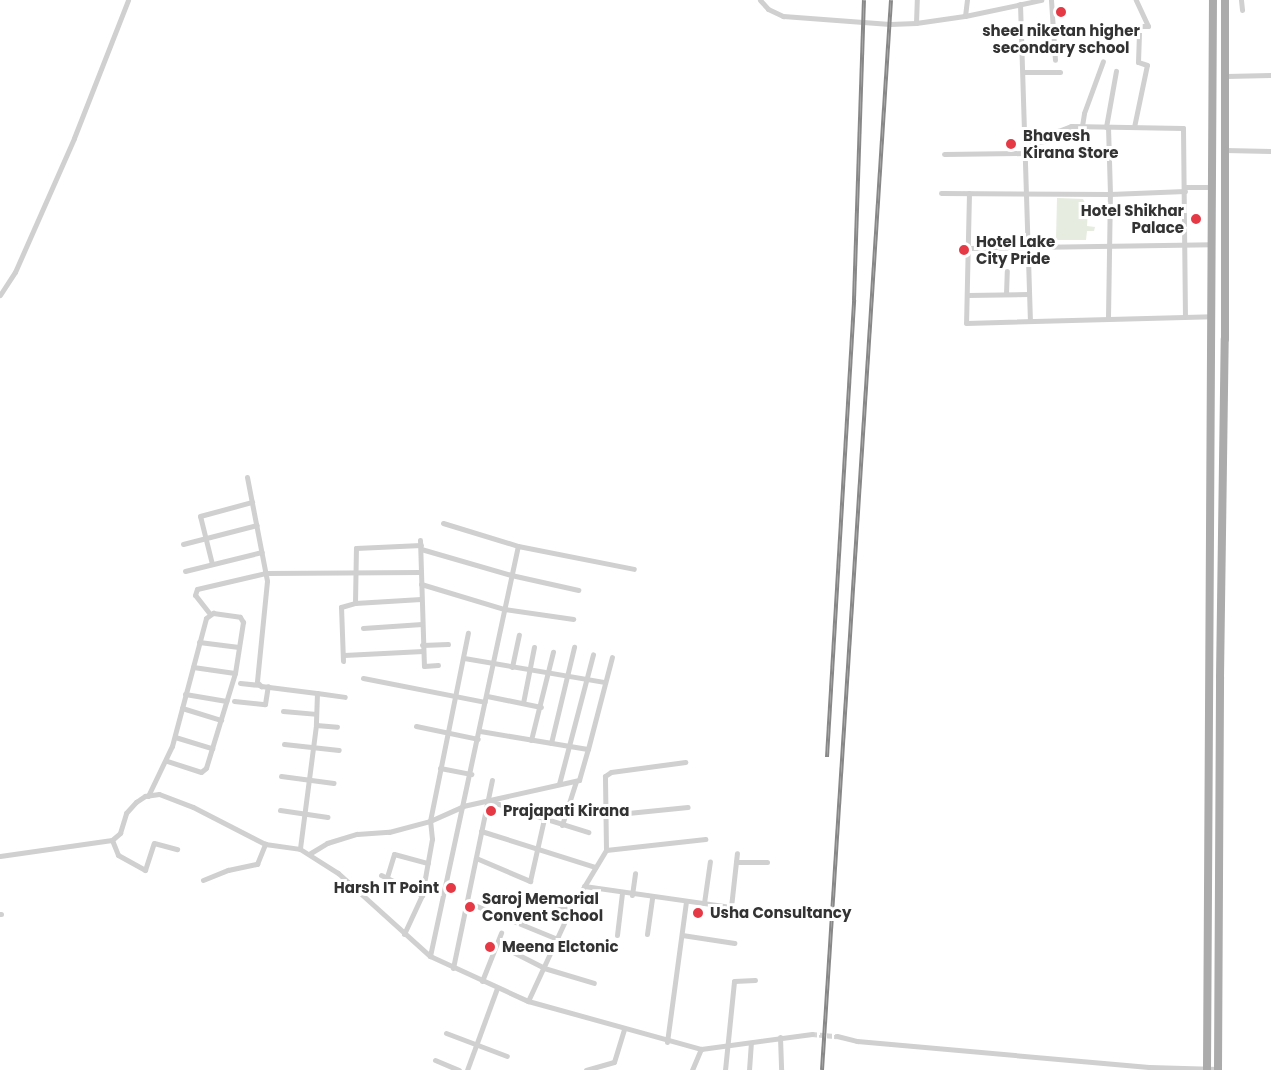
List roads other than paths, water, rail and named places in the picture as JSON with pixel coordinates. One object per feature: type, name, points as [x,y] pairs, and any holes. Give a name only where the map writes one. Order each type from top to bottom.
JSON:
[{"type":"main road","points":[[1207,1069],[1213,0]]},
{"type":"main road","points":[[1218,1069],[1226,0]]},
{"type":"main road","points":[[1210,683],[1220,684]]},
{"type":"street","points":[[0,295],[15,272],[74,138],[128,0]]},
{"type":"street","points":[[916,23],[917,0]]},
{"type":"street","points":[[965,16],[967,0]]},
{"type":"street","points":[[762,2],[783,16],[916,23],[965,16],[1016,3],[1041,0]]},
{"type":"street","points":[[1051,0],[1055,60]]},
{"type":"street","points":[[1134,127],[1147,64],[1138,62],[1138,26],[1148,26],[1136,0]]},
{"type":"street","points":[[1241,0],[1242,10]]},
{"type":"street","points":[[1016,3],[1023,72],[1030,321]]},
{"type":"street","points":[[1082,126],[1084,113],[1103,61]]},
{"type":"street","points":[[1108,317],[1107,247],[1110,194],[1107,127],[1116,71]]},
{"type":"street","points":[[1023,72],[1060,72]]},
{"type":"street","points":[[1226,76],[1271,75]]},
{"type":"street","points":[[1025,143],[1052,140],[1063,128],[1082,126],[1183,128],[1185,316]]},
{"type":"street","points":[[1225,150],[1271,151]]},
{"type":"street","points":[[944,154],[1024,153]]},
{"type":"street","points":[[941,193],[1110,194],[1212,187]]},
{"type":"street","points":[[969,193],[966,323],[1108,317],[1212,316]]},
{"type":"street","points":[[969,248],[1029,249],[1212,244]]},
{"type":"street","points":[[1006,294],[1007,271]]},
{"type":"street","points":[[968,295],[1028,294]]},
{"type":"street","points":[[247,477],[266,573],[256,677],[258,685]]},
{"type":"street","points":[[212,564],[205,539],[202,514],[252,502]]},
{"type":"street","points":[[442,523],[518,546],[634,569]]},
{"type":"street","points":[[183,544],[257,525]]},
{"type":"street","points":[[420,545],[424,666],[438,665]]},
{"type":"street","points":[[355,603],[354,550],[358,547],[420,545],[512,575],[578,590]]},
{"type":"street","points":[[430,957],[518,546]]},
{"type":"street","points":[[185,571],[262,552]]},
{"type":"street","points":[[167,761],[201,772],[206,768],[235,673],[242,619],[236,615],[210,614],[195,595],[197,589],[266,573],[421,572]]},
{"type":"street","points":[[421,584],[504,609],[573,619]]},
{"type":"street","points":[[421,599],[345,604],[340,610],[344,658],[448,644]]},
{"type":"street","points":[[148,796],[167,761],[203,626],[210,614]]},
{"type":"street","points":[[363,628],[422,624]]},
{"type":"street","points":[[404,934],[422,895],[432,839],[430,821],[468,633]]},
{"type":"street","points":[[512,667],[519,635]]},
{"type":"street","points":[[199,642],[239,647]]},
{"type":"street","points":[[523,703],[534,647]]},
{"type":"street","points":[[551,743],[574,647]]},
{"type":"street","points":[[531,740],[550,673],[553,652]]},
{"type":"street","points":[[559,784],[593,654]]},
{"type":"street","points":[[562,825],[576,781],[579,780],[612,657]]},
{"type":"street","points":[[464,658],[605,682]]},
{"type":"street","points":[[192,667],[235,673]]},
{"type":"street","points":[[363,678],[456,696],[541,707]]},
{"type":"street","points":[[240,683],[345,697]]},
{"type":"street","points":[[234,700],[265,704],[268,686]]},
{"type":"street","points":[[300,849],[314,747],[317,693]]},
{"type":"street","points":[[185,694],[226,701]]},
{"type":"street","points":[[182,708],[221,720]]},
{"type":"street","points":[[283,711],[316,714]]},
{"type":"street","points":[[316,725],[337,728]]},
{"type":"street","points":[[416,726],[478,739]]},
{"type":"street","points":[[480,731],[588,749]]},
{"type":"street","points":[[175,737],[212,748]]},
{"type":"street","points":[[284,744],[339,750]]},
{"type":"street","points":[[528,1001],[570,910],[606,850],[608,773],[685,762]]},
{"type":"street","points":[[440,768],[471,774]]},
{"type":"street","points":[[281,776],[334,783]]},
{"type":"street","points":[[453,968],[492,780]]},
{"type":"street","points":[[309,854],[327,843],[357,834],[389,832],[430,821],[463,806],[576,781]]},
{"type":"street","points":[[0,856],[112,840],[120,833],[126,813],[136,801],[159,794],[193,807],[265,844],[300,849],[309,854],[338,873],[430,957],[528,1001],[667,1042],[701,1049],[812,1034]]},
{"type":"street","points":[[489,802],[588,832]]},
{"type":"street","points":[[608,815],[688,807]]},
{"type":"street","points":[[280,810],[327,817]]},
{"type":"street","points":[[476,858],[530,881],[544,819]]},
{"type":"street","points":[[482,831],[595,867]]},
{"type":"street","points":[[606,850],[705,839]]},
{"type":"street","points":[[112,840],[118,855],[145,870],[154,843],[177,849]]},
{"type":"street","points":[[203,880],[228,870],[256,864],[265,844]]},
{"type":"street","points":[[584,886],[633,895],[731,907],[737,853]]},
{"type":"street","points":[[422,895],[384,876],[394,854],[428,863]]},
{"type":"street","points":[[704,903],[710,861]]},
{"type":"street","points":[[736,862],[767,862]]},
{"type":"street","points":[[633,895],[635,873]]},
{"type":"street","points":[[617,935],[622,893]]},
{"type":"street","points":[[524,895],[536,895],[570,910]]},
{"type":"street","points":[[646,934],[652,897]]},
{"type":"street","points":[[667,1042],[686,901]]},
{"type":"street","points":[[467,902],[557,939],[600,952]]},
{"type":"street","points":[[482,981],[501,933]]},
{"type":"street","points":[[682,934],[734,943]]},
{"type":"street","points":[[511,951],[544,968],[594,983]]},
{"type":"street","points":[[725,1070],[734,981],[755,980]]},
{"type":"street","points":[[467,1070],[497,988]]},
{"type":"street","points":[[586,1070],[614,1062],[624,1029]]},
{"type":"street","points":[[446,1033],[507,1056]]},
{"type":"street","points":[[837,1036],[857,1041],[1149,1067],[1218,1069]]},
{"type":"street","points":[[780,1037],[781,1070]]},
{"type":"street","points":[[749,1070],[751,1043]]},
{"type":"street","points":[[692,1070],[701,1049]]},
{"type":"street","points":[[435,1060],[459,1070]]},
{"type":"tunnel","points":[[812,1034],[837,1036]]},
{"type":"railway","points":[[827,757],[854,300],[864,0]]},
{"type":"railway","points":[[822,1070],[891,0]]},
{"type":"place","name":"sheel niketan higher secondary school","points":[[1061,12]]},
{"type":"place","name":"Bhavesh Kirana Store","points":[[1011,144]]},
{"type":"place","name":"Hotel Shikhar Palace","points":[[1196,219]]},
{"type":"place","name":"Hotel Lake City Pride","points":[[964,250]]},
{"type":"place","name":"Prajapati Kirana","points":[[491,811]]},
{"type":"place","name":"Harsh IT Point","points":[[451,888]]},
{"type":"place","name":"Saroj Memorial Convent School","points":[[470,907]]},
{"type":"place","name":"Usha Consultancy","points":[[698,913]]},
{"type":"place","name":"Meena Elctonic","points":[[490,947]]}]
